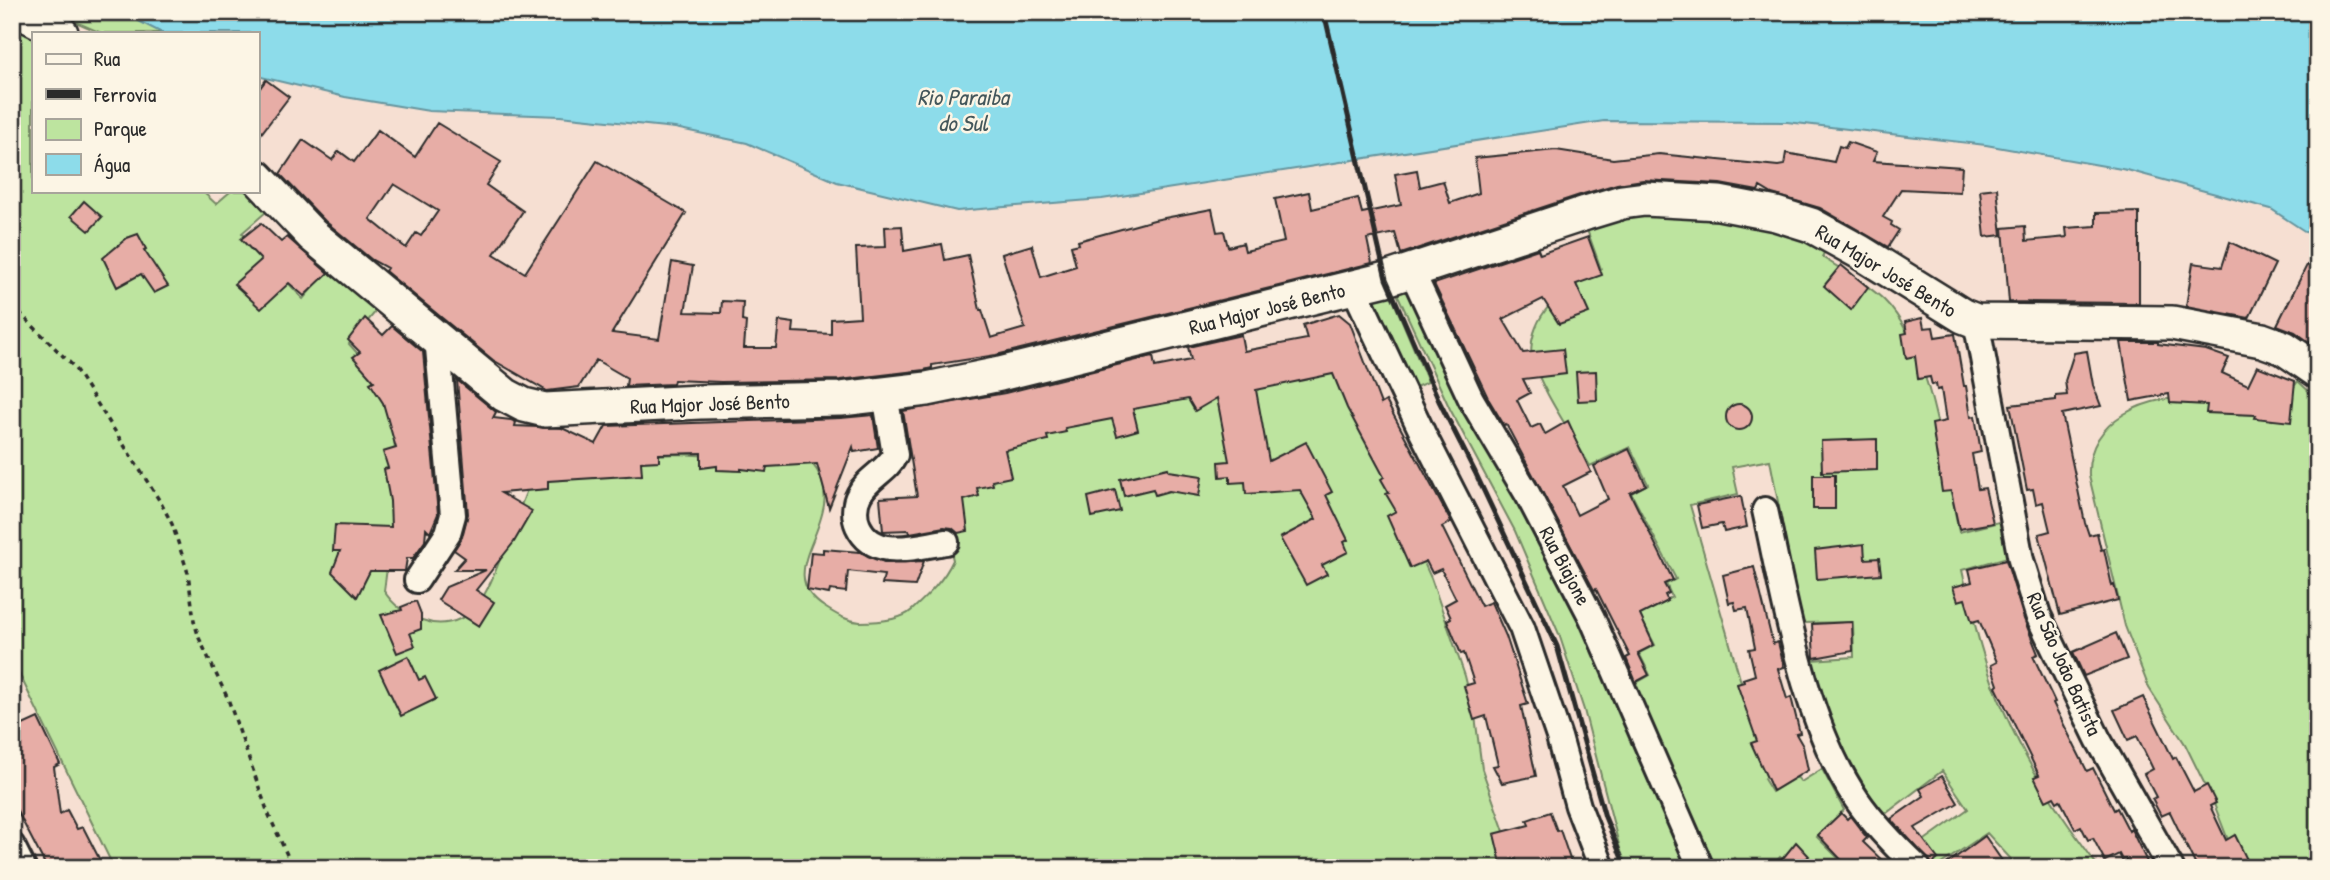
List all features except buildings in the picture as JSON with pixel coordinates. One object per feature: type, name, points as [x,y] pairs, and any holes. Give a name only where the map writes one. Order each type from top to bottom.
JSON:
[{"type":"street","points":[[21,12],[59,32]]},
{"type":"street","name":"Rua Major José Bento","points":[[259,179],[312,235],[505,395],[524,405],[545,410],[700,402],[841,399],[927,389],[1000,374],[1354,288],[1412,272],[1622,202],[1645,199],[1719,203],[1811,225],[1963,316],[1976,321],[2172,323],[2262,340],[2284,348],[2318,370]]},
{"type":"street","name":"Rua Biajone","points":[[1412,272],[1471,399],[1528,495],[1592,618],[1701,868]]},
{"type":"street","points":[[1354,288],[1423,434],[1522,628],[1559,737],[1578,806],[1602,868]]},
{"type":"street","name":"Rua São João Batista","points":[[1976,321],[2021,560],[2038,615],[2098,739],[2171,868]]},
{"type":"street","points":[[417,580],[448,533],[453,515],[437,337]]},
{"type":"street","points":[[885,394],[895,455],[857,497],[855,513],[858,525],[868,540],[884,549],[896,550],[946,542]]},
{"type":"street","points":[[1765,510],[1804,674],[1829,750],[1857,801],[1917,868]]},
{"type":"street","points":[[12,846],[23,868]]},
{"type":"path","points":[[12,305],[74,367],[167,514],[188,572],[198,638],[228,699],[268,813],[293,868]]},
{"type":"green space","points":[[53,12],[159,12],[210,32],[99,32]]},
{"type":"green space","points":[[12,13],[32,32],[32,192],[203,192],[216,204],[230,192],[248,192],[266,212],[242,233],[303,299],[331,266],[381,305],[349,344],[375,373],[394,438],[396,461],[393,522],[384,591],[401,609],[429,622],[455,621],[468,614],[479,603],[495,572],[539,460],[679,454],[811,462],[823,482],[824,503],[806,559],[804,576],[809,593],[826,608],[851,620],[873,622],[894,619],[907,614],[924,599],[953,560],[930,462],[1330,355],[1431,578],[1465,676],[1475,716],[1482,769],[1517,868],[114,868],[12,659]]},
{"type":"green space","points":[[1691,208],[1828,245],[1822,257],[1877,294],[1900,321],[1914,347],[1934,409],[1959,532],[2003,521],[2011,556],[1962,570],[1991,678],[2037,776],[2099,868],[2019,868],[1987,833],[1938,866],[1915,847],[1968,809],[1942,771],[1884,815],[1860,779],[1840,741],[1811,660],[1854,657],[1853,622],[1801,623],[1770,460],[1732,467],[1738,494],[1690,505],[1768,776],[1764,779],[1772,792],[1797,777],[1801,782],[1822,769],[1844,810],[1817,837],[1845,865],[1843,868],[1792,868],[1780,857],[1771,868],[1744,868],[1734,858],[1725,868],[1709,868],[1633,685],[1650,675],[1639,653],[1655,645],[1639,614],[1672,597],[1666,584],[1676,579],[1631,493],[1648,484],[1630,447],[1590,466],[1542,383],[1531,351],[1536,327],[1550,305],[1601,269],[1585,224]]},
{"type":"green space","points":[[1386,283],[1428,382],[1408,390],[1366,290]]},
{"type":"green space","points":[[1406,284],[1551,550],[1669,827],[1690,868],[1625,868],[1584,710],[1559,634],[1515,531],[1450,409],[1395,289]]},
{"type":"green space","points":[[2298,381],[2318,400],[2318,868],[2239,868],[2212,799],[2185,744],[2149,688],[2125,626],[2089,476],[2091,456],[2098,439],[2110,425],[2142,405],[2180,398],[2208,399],[2272,420]]},
{"type":"water","name":"Rio Paraiba do Sul","points":[[121,12],[2318,12],[2318,240],[2271,209],[2127,170],[1986,145],[1787,122],[1604,121],[1102,199],[957,211],[837,182],[747,143],[675,128],[560,116],[429,111],[345,97],[259,76],[259,32],[160,32]]},
{"type":"railway","points":[[1324,12],[1386,279],[1439,401],[1557,646],[1605,817],[1626,868]]}]
